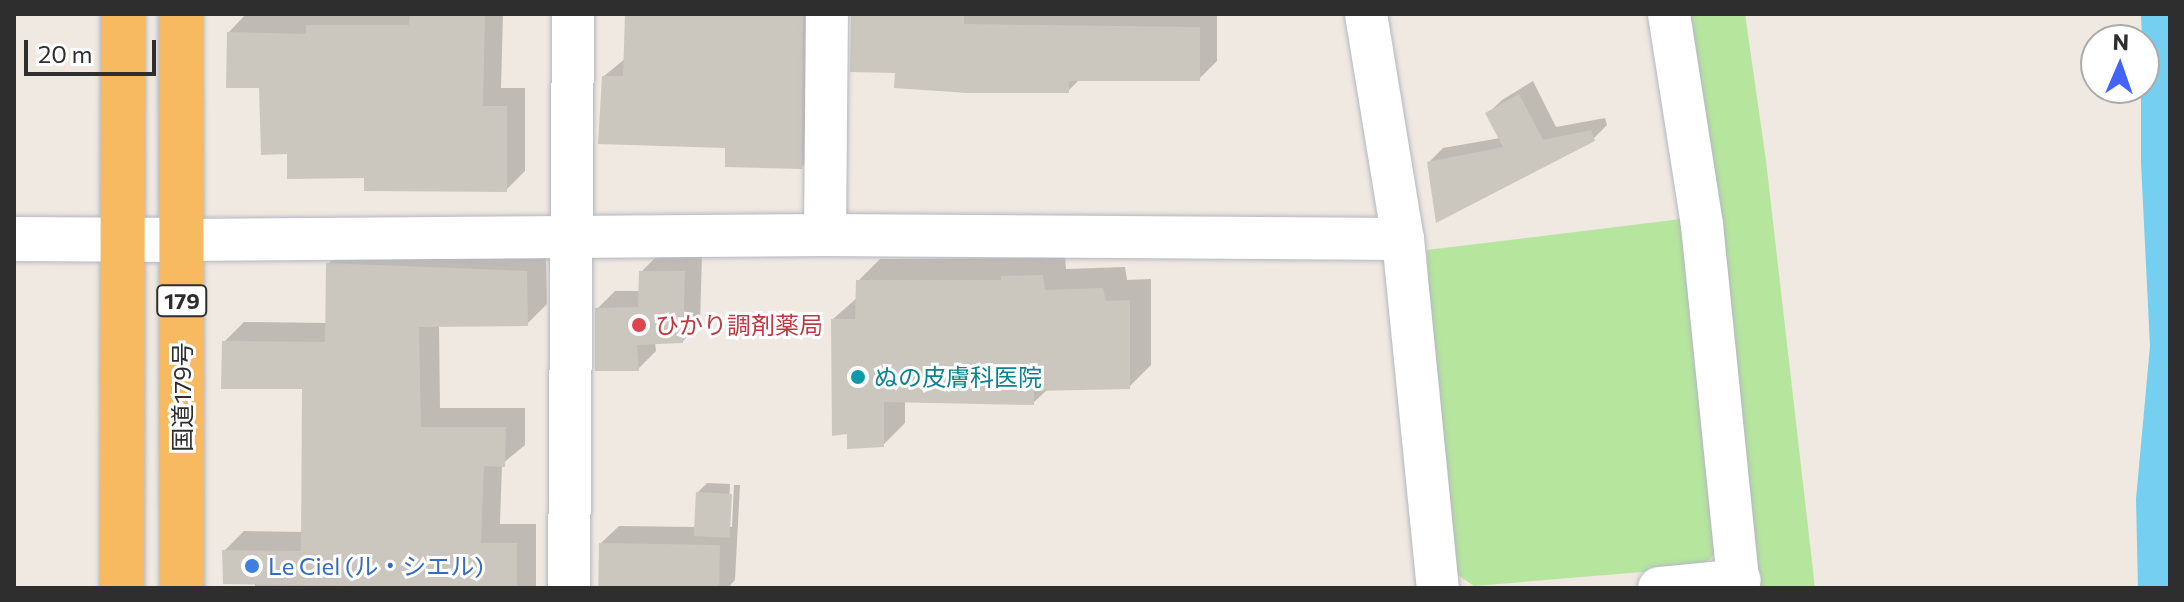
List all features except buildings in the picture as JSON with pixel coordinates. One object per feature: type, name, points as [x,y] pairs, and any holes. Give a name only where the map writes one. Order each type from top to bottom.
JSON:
[{"type":"highway","name":"179","points":[[122,588],[123,14]]},
{"type":"highway","name":"国道179号","points":[[181,14],[182,588]]},
{"type":"street","points":[[569,588],[574,237],[573,14]]},
{"type":"street","points":[[825,235],[827,14]]},
{"type":"street","points":[[1366,14],[1403,239],[1438,588]]},
{"type":"street","points":[[1659,588],[1739,584],[1702,225],[1669,14]]},
{"type":"street","points":[[14,239],[123,242],[825,235],[1403,239]]},
{"type":"green space","points":[[1683,14],[1745,14],[1766,161],[1815,588],[1749,588]]},
{"type":"green space","points":[[1690,218],[1724,545],[1702,567],[1474,586],[1449,569],[1432,380],[1427,250]]},
{"type":"water","points":[[2141,14],[2170,14],[2170,588],[2138,588],[2136,499],[2150,346],[2141,104],[2160,104],[2160,24],[2141,24]]},
{"type":"place","name":"ひかり調剤薬局","points":[[639,325]]},
{"type":"place","name":"ぬの皮膚科医院","points":[[858,377]]},
{"type":"place","name":"Le Ciel (ル・シエル)","points":[[252,566]]}]
